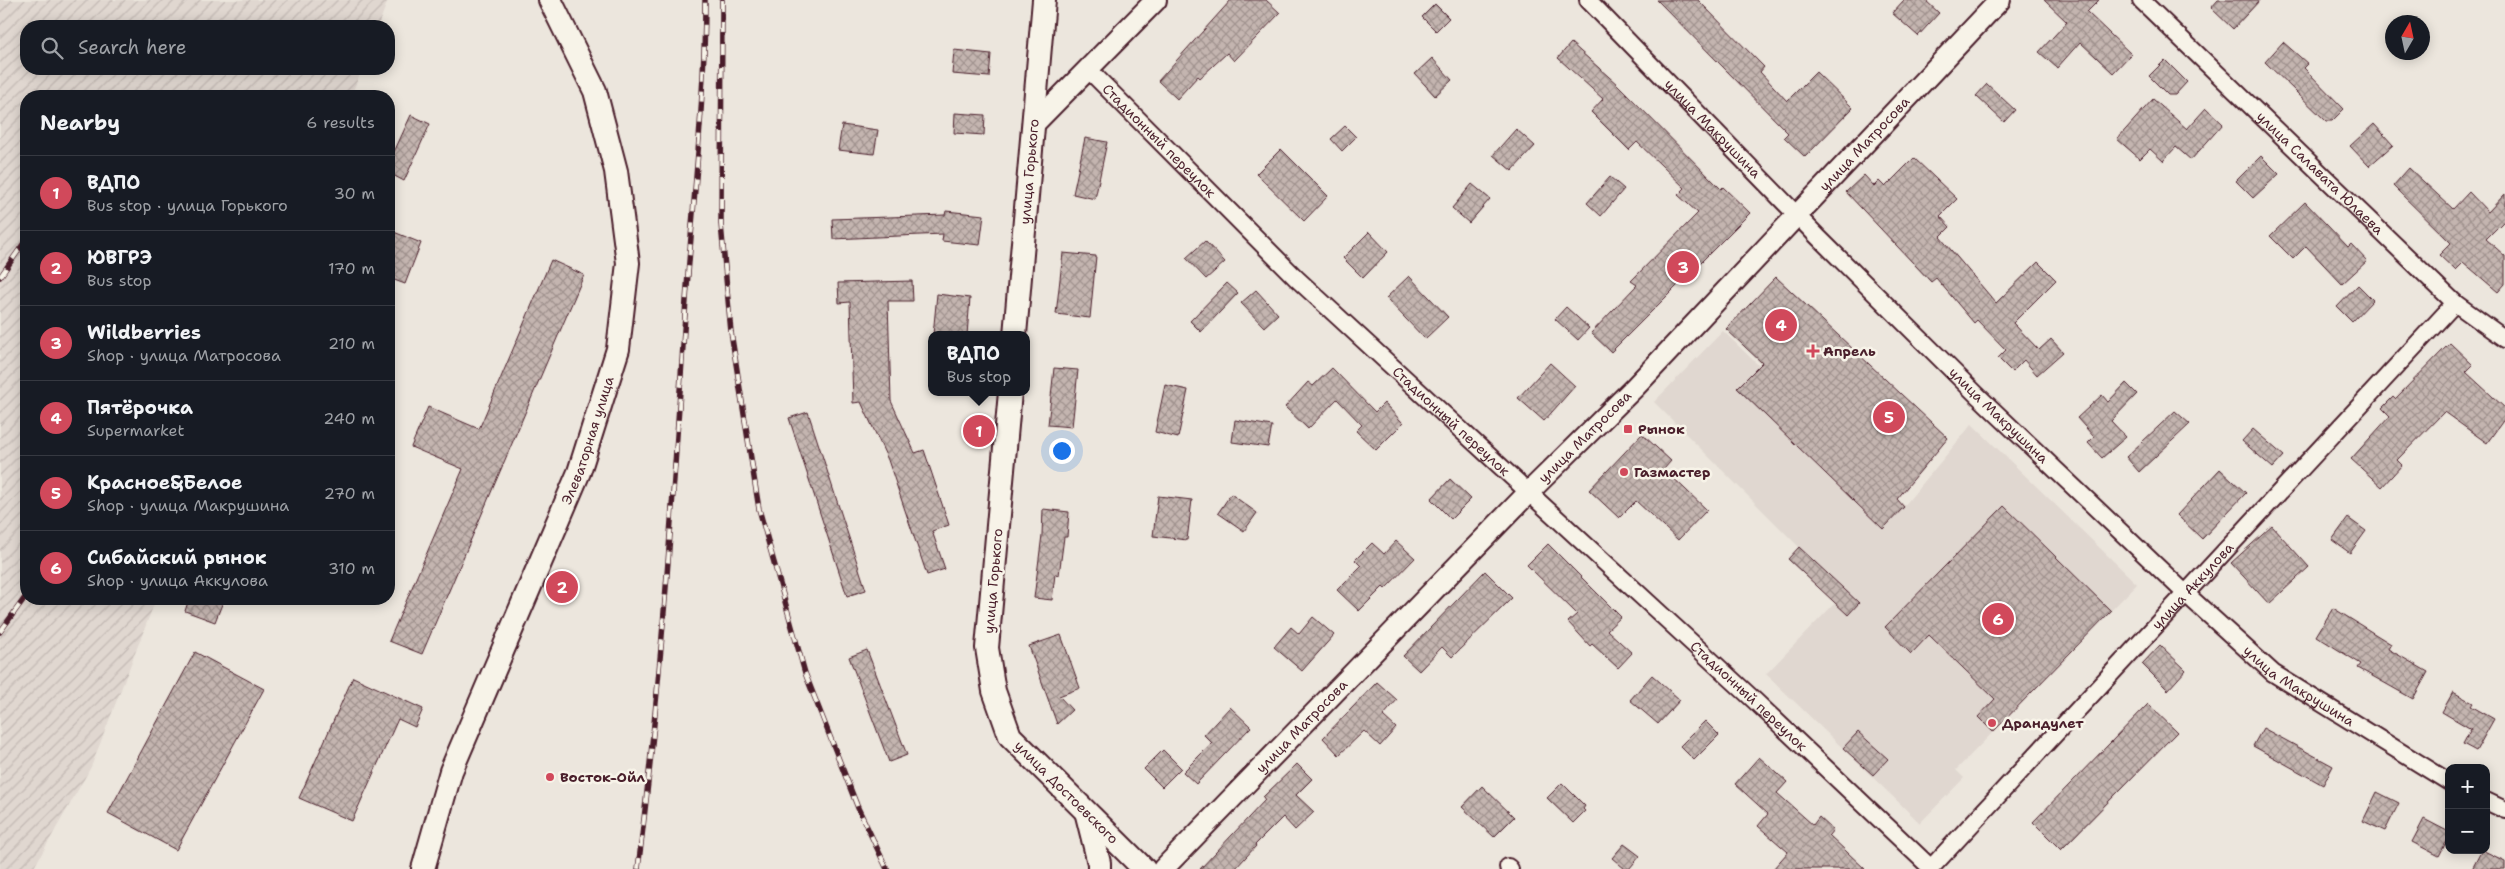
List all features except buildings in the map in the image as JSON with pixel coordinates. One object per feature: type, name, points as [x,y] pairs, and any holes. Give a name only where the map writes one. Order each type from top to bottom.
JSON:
[{"type":"main road","name":"Элеваторная улица","points":[[423,869],[451,771],[579,472],[618,349],[628,264],[616,171],[595,91],[550,0]]},
{"type":"main road","points":[[1033,125],[1044,0]]},
{"type":"main road","name":"улица Горького","points":[[1014,331],[1033,125]]},
{"type":"main road","name":"улица Горького","points":[[1010,396],[987,648],[994,691],[1010,736]]},
{"type":"main road","name":"улица Достоевского","points":[[1010,736],[1086,814],[1144,869]]},
{"type":"main road","points":[[1086,814],[1099,869]]},
{"type":"street","name":"улица Горького","points":[[1033,125],[1156,0]]},
{"type":"street","name":"улица Макрушина","points":[[1588,0],[1797,215],[1976,394],[2185,593],[2273,673],[2445,780]]},
{"type":"street","name":"улица Матросова","points":[[1163,869],[1530,491],[1634,387],[2000,0]]},
{"type":"street","name":"улица Салавата Юлаева","points":[[2140,0],[2455,303],[2505,338]]},
{"type":"street","name":"Стадионный переулок","points":[[1088,69],[1296,278],[1530,491],[1931,869]]},
{"type":"street","name":"улица Аккулова","points":[[1931,869],[2455,303]]},
{"type":"street","points":[[2490,803],[2505,810]]},
{"type":"shaded area","points":[[0,0],[388,0],[380,20],[20,20],[20,75],[360,75],[353,90],[20,90],[20,605],[154,605],[91,767],[33,869],[0,869]]},
{"type":"shaded area","points":[[1723,331],[1904,506],[1972,424],[2137,584],[1956,770],[1964,778],[1920,823],[1766,674],[1835,603],[1799,547],[1654,402]]},
{"type":"railway","points":[[638,869],[666,592],[701,118],[705,0]]},
{"type":"railway","points":[[722,0],[721,224],[731,332],[759,509],[805,673],[858,808],[887,869]]},
{"type":"railway","points":[[0,277],[20,249]]},
{"type":"railway","points":[[0,632],[20,604]]},
{"type":"place","name":"Wildberries","points":[[1683,267]]},
{"type":"place","name":"Пятёрочка","points":[[1781,325]]},
{"type":"place","name":"Апрель","points":[[1813,351]]},
{"type":"place","name":"Красное&Белое","points":[[1889,417]]},
{"type":"place","name":"Рынок","points":[[1628,429]]},
{"type":"place","name":"ВДПО","points":[[979,431]]},
{"type":"place","name":"Газмастер","points":[[1624,472]]},
{"type":"place","name":"ЮВГРЭ","points":[[562,587]]},
{"type":"place","name":"Сибайский рынок","points":[[1998,619]]},
{"type":"place","name":"Драндулет","points":[[1992,723]]},
{"type":"place","name":"Восток-Ойл","points":[[550,777]]}]
